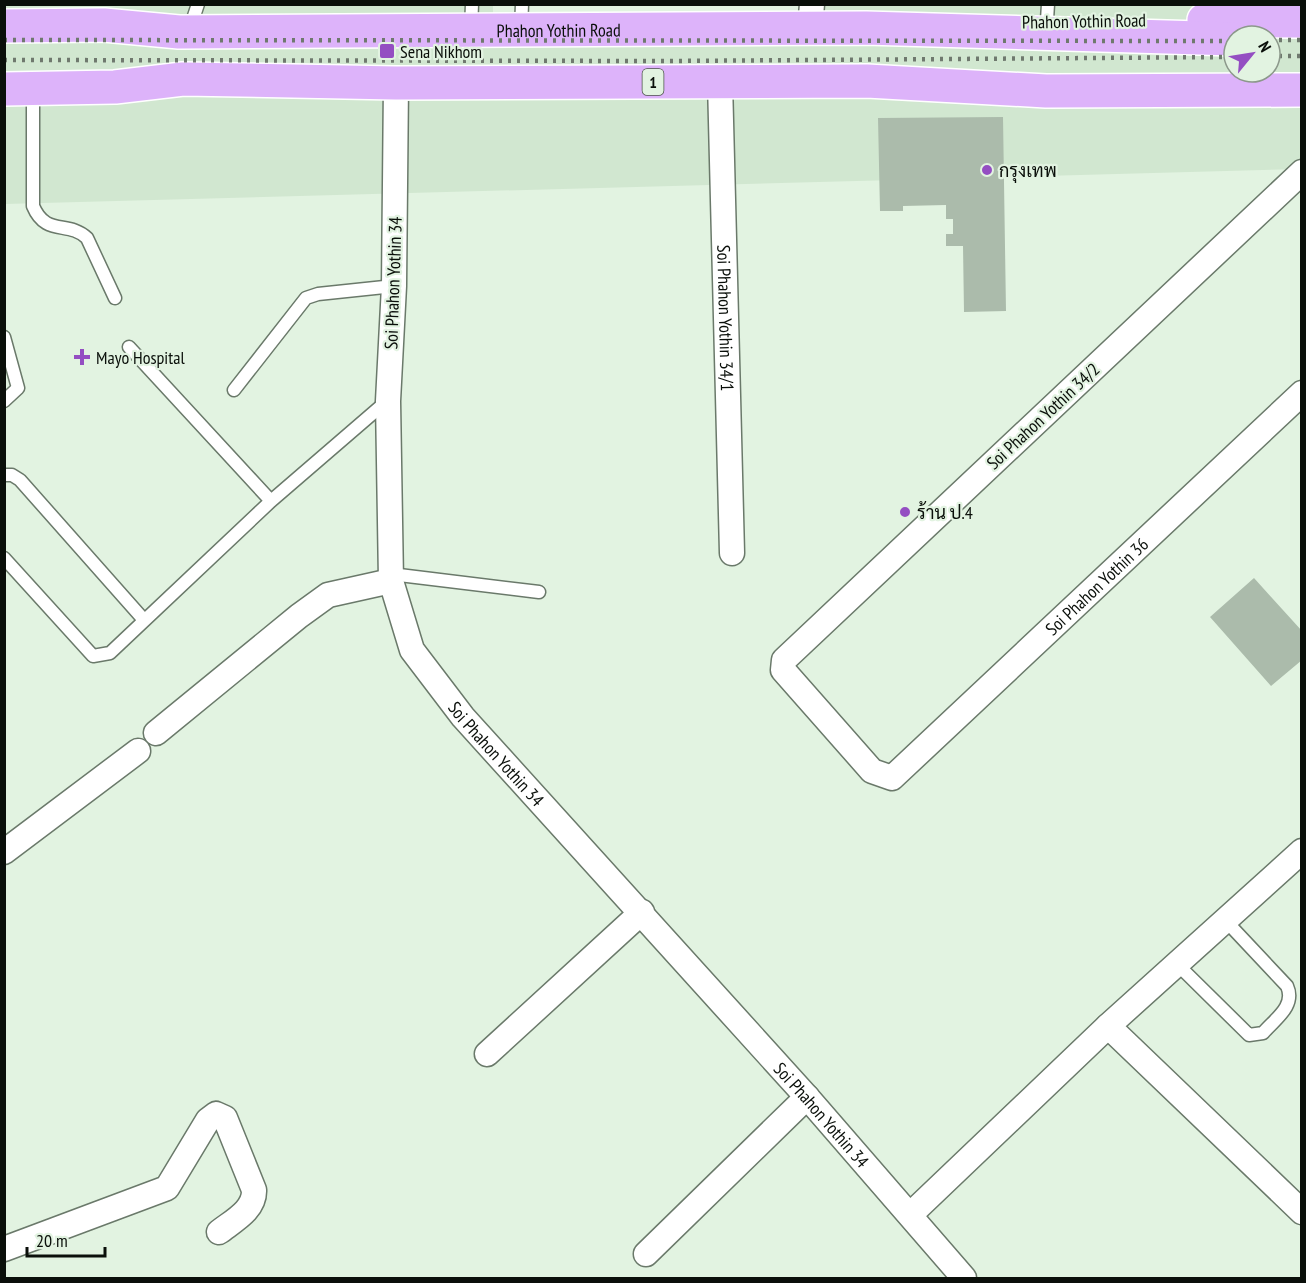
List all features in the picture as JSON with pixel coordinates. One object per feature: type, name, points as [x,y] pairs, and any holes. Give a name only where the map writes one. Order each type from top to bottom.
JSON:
[{"type":"main road","name":"Phahon Yothin Road","points":[[866,28],[1048,12],[1302,21]]},
{"type":"main road","name":"Phahon Yothin Road","points":[[4,26],[99,15],[190,23],[521,17],[811,16],[866,28],[1222,39]]},
{"type":"main road","name":"Phahon Yothin Road","points":[[4,46],[108,45],[190,23]]},
{"type":"main road","points":[[1282,39],[1302,40]]},
{"type":"main road","points":[[4,70],[107,71],[183,79]]},
{"type":"main road","points":[[867,81],[976,76],[1302,73]]},
{"type":"main road","name":"1","points":[[19,89],[115,87],[183,79],[396,84],[867,81],[1046,91],[1302,90]]},
{"type":"street","name":"Soi Phahon Yothin 34/1","points":[[720,82],[732,553]]},
{"type":"street","name":"Soi Phahon Yothin 34","points":[[396,84],[394,286],[388,400],[391,577],[412,650],[463,717],[642,912],[964,1278]]},
{"type":"street","name":"Soi Phahon Yothin 34/2","points":[[892,778],[872,771],[789,680],[783,670],[784,660],[1302,172]]},
{"type":"street","name":"Soi Phahon Yothin 36","points":[[892,778],[1302,393]]},
{"type":"street","points":[[156,733],[328,595],[391,577]]},
{"type":"street","points":[[4,852],[138,751]]},
{"type":"street","points":[[910,1215],[1108,1026],[1302,851]]},
{"type":"street","points":[[487,1054],[642,912]]},
{"type":"street","points":[[1108,1026],[1302,1212]]},
{"type":"street","points":[[646,1254],[807,1097]]},
{"type":"street","points":[[4,1249],[167,1188],[208,1120],[216,1114],[225,1118],[254,1190],[254,1198],[250,1206],[219,1232]]},
{"type":"lane","points":[[19,89],[33,206],[37,216],[45,224],[82,233],[87,238],[115,298]]},
{"type":"lane","points":[[234,390],[306,298],[318,294],[394,286]]},
{"type":"lane","points":[[4,337],[18,388],[4,401]]},
{"type":"lane","points":[[129,347],[271,501]]},
{"type":"lane","points":[[4,558],[93,656],[110,653],[271,501],[388,400]]},
{"type":"lane","points":[[4,475],[12,475],[20,480],[144,620]]},
{"type":"lane","points":[[391,577],[539,592]]},
{"type":"lane","points":[[1177,964],[1249,1035],[1256,1036],[1263,1033],[1290,1002],[1291,994],[1287,986],[1225,920]]},
{"type":"shaded area","points":[[493,4],[493,13],[794,16],[819,4],[1301,5],[1301,169],[5,204],[4,5]]},
{"type":"building","points":[[1003,117],[1006,311],[964,312],[963,246],[946,246],[946,234],[953,234],[953,219],[946,219],[946,205],[903,206],[903,211],[880,211],[878,118]]},
{"type":"building","points":[[1254,578],[1302,631],[1302,660],[1271,686],[1210,617]]},
{"type":"railway","points":[[4,40],[1222,41]]},
{"type":"railway","points":[[1282,40],[1302,40]]},
{"type":"railway","points":[[1282,56],[1302,56]]},
{"type":"railway","points":[[4,60],[670,61],[1222,57]]},
{"type":"place","name":"Sena Nikhom","points":[[387,51]]},
{"type":"place","name":"กรุงเทพ","points":[[987,170]]},
{"type":"place","name":"Mayo Hospital","points":[[82,357]]},
{"type":"place","name":"ร้าน ป.4","points":[[905,512]]}]
